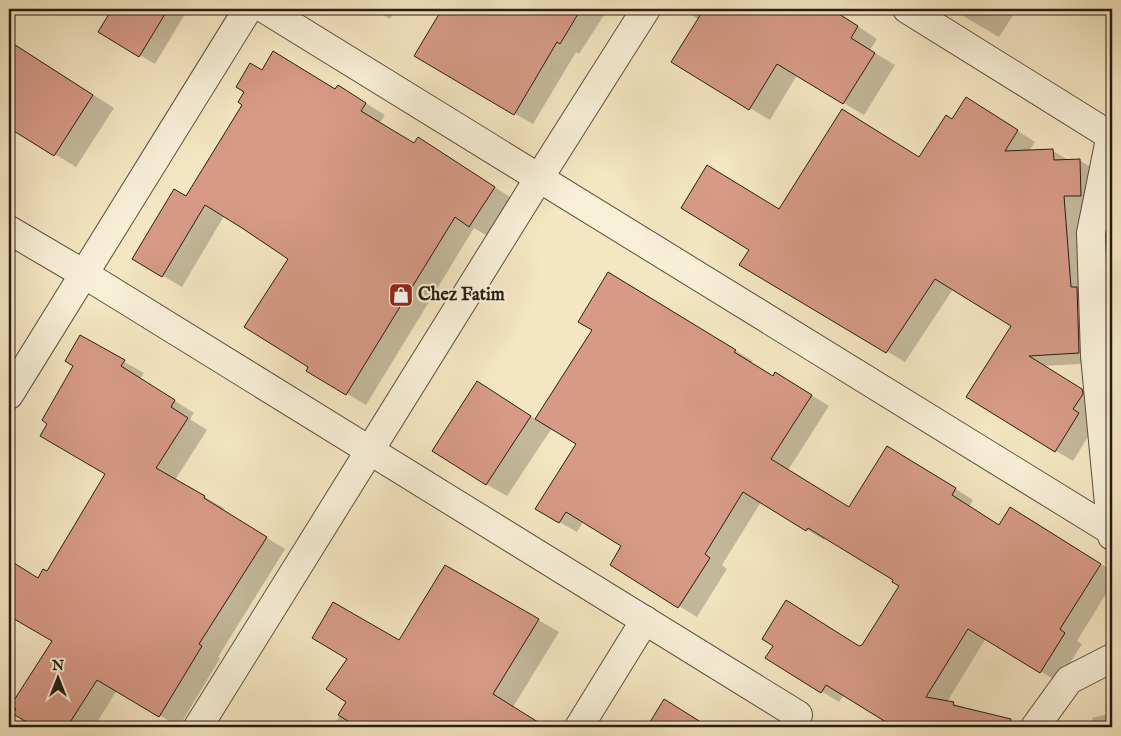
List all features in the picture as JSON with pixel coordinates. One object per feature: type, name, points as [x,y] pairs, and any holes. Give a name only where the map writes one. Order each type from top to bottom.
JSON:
[{"type":"street","points":[[9,395],[248,9]]},
{"type":"street","points":[[265,9],[1111,533]]},
{"type":"street","points":[[198,727],[646,9]]},
{"type":"street","points":[[907,9],[1112,132],[1091,233],[1095,356],[1111,533]]},
{"type":"street","points":[[9,230],[84,274],[798,715]]},
{"type":"street","points":[[579,727],[645,620]]},
{"type":"street","points":[[1034,727],[1069,680],[1112,658]]},
{"type":"building","points":[[112,9],[168,9],[139,57],[98,32]]},
{"type":"building","points":[[442,9],[581,9],[560,44],[557,42],[514,115],[414,56]]},
{"type":"building","points":[[704,9],[831,9],[858,26],[851,38],[875,53],[843,104],[777,64],[749,110],[671,62]]},
{"type":"building","points":[[9,41],[93,95],[54,156],[9,128]]},
{"type":"building","points":[[273,51],[335,89],[338,85],[366,103],[361,111],[414,143],[418,137],[495,187],[469,227],[455,217],[346,395],[306,371],[308,367],[244,327],[288,259],[242,228],[205,205],[162,277],[132,259],[174,189],[186,196],[242,105],[238,102],[244,92],[236,87],[250,63],[262,70]]},
{"type":"building","points":[[966,97],[1018,130],[1005,151],[1053,149],[1054,160],[1080,159],[1081,196],[1064,196],[1071,287],[1077,287],[1079,353],[1029,356],[1082,389],[1083,394],[1073,409],[1079,413],[1055,452],[966,397],[1011,326],[935,279],[886,353],[739,265],[749,250],[681,208],[707,165],[779,209],[842,109],[919,157],[946,115],[952,119]]},
{"type":"building","points":[[608,272],[736,350],[734,352],[773,376],[775,372],[812,395],[771,459],[849,507],[887,446],[956,488],[952,495],[999,525],[1010,507],[1101,564],[1060,629],[1065,633],[1040,673],[968,629],[926,697],[954,702],[953,705],[1011,719],[1010,727],[894,727],[826,685],[821,693],[765,658],[773,646],[762,639],[786,600],[859,646],[862,645],[899,586],[892,582],[893,580],[808,528],[806,531],[743,492],[705,554],[710,558],[678,608],[610,565],[621,546],[566,512],[559,523],[535,509],[576,444],[535,419],[592,330],[578,322]]},
{"type":"building","points":[[80,335],[125,360],[121,366],[175,400],[171,407],[188,418],[156,468],[205,496],[204,498],[267,537],[199,644],[202,646],[159,717],[97,680],[67,727],[35,727],[13,714],[16,709],[11,705],[52,641],[9,616],[9,560],[38,578],[43,569],[47,571],[105,474],[40,436],[47,424],[42,420],[73,366],[65,361]]},
{"type":"building","points":[[477,381],[531,416],[486,485],[432,451]]},
{"type":"building","points":[[445,565],[539,619],[493,694],[546,727],[358,727],[338,715],[346,702],[326,689],[347,659],[312,638],[333,602],[399,640]]},
{"type":"building","points":[[664,699],[709,727],[647,727]]},
{"type":"place","name":"Chez Fatim","points":[[401,295]]}]
